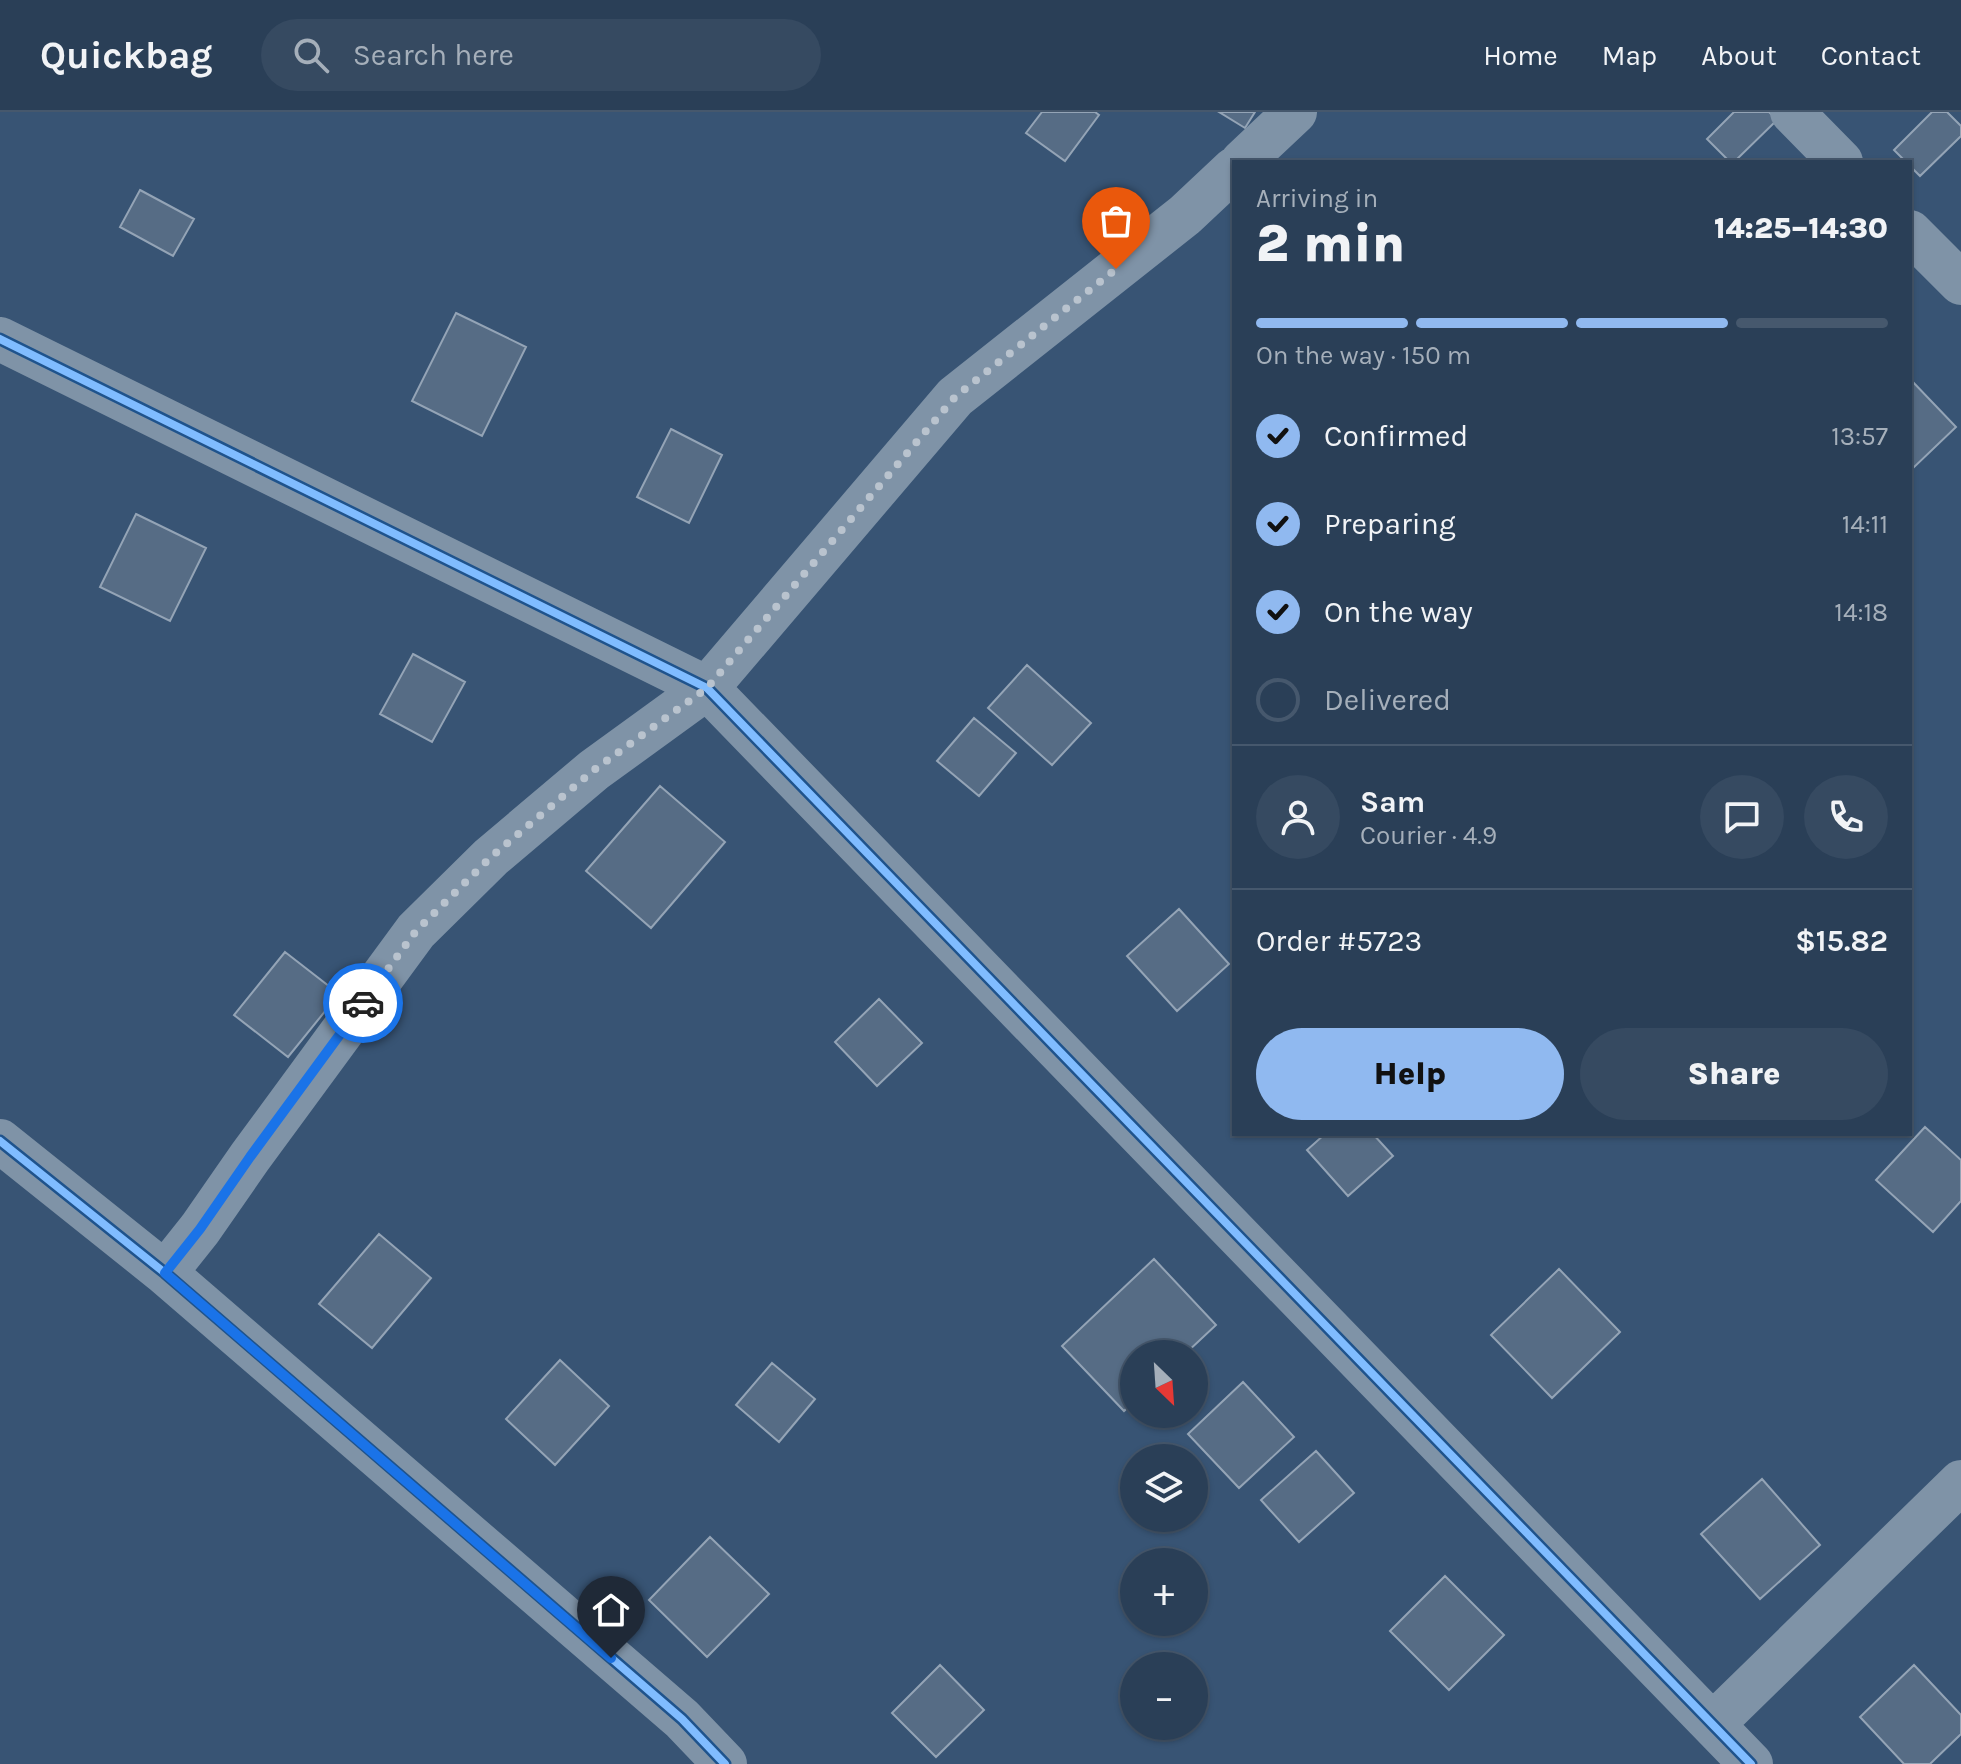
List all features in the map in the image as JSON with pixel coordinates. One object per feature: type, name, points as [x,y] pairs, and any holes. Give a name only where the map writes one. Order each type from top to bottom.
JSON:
[{"type":"street","points":[[1244,160],[1295,112]]},
{"type":"street","points":[[1792,112],[1839,160]]},
{"type":"street","points":[[165,1273],[416,931],[491,857],[594,770],[707,688],[955,397],[1185,215],[1232,171]]},
{"type":"street","points":[[1912,234],[1961,283]]},
{"type":"street","points":[[0,339],[707,688],[1751,1764]]},
{"type":"street","points":[[0,1141],[165,1273],[682,1719],[725,1764]]},
{"type":"street","points":[[1713,1724],[1961,1482]]},
{"type":"building","points":[[1042,112],[1095,112],[1099,115],[1065,161],[1026,133]]},
{"type":"building","points":[[1219,112],[1255,112],[1245,128]]},
{"type":"building","points":[[1734,112],[1769,112],[1777,120],[1736,160],[1728,160],[1707,139]]},
{"type":"building","points":[[1932,112],[1947,112],[1961,126],[1961,136],[1920,176],[1912,168],[1912,160],[1904,160],[1894,150]]},
{"type":"building","points":[[140,190],[194,219],[173,256],[120,227]]},
{"type":"building","points":[[456,313],[526,347],[482,436],[412,401]]},
{"type":"building","points":[[1912,381],[1956,427],[1912,469]]},
{"type":"building","points":[[671,429],[722,455],[689,523],[637,497]]},
{"type":"building","points":[[136,514],[206,548],[170,621],[100,587]]},
{"type":"building","points":[[413,654],[465,682],[432,742],[380,714]]},
{"type":"building","points":[[1027,665],[1091,723],[1052,765],[988,708]]},
{"type":"building","points":[[974,718],[1016,753],[979,796],[937,761]]},
{"type":"building","points":[[660,786],[725,842],[651,928],[586,871]]},
{"type":"building","points":[[1179,909],[1229,964],[1177,1011],[1127,956]]},
{"type":"building","points":[[285,952],[339,994],[288,1057],[234,1015]]},
{"type":"building","points":[[879,999],[922,1043],[877,1086],[835,1042]]},
{"type":"building","points":[[1925,1127],[1961,1160],[1961,1201],[1933,1232],[1876,1180]]},
{"type":"building","points":[[1323,1136],[1375,1136],[1393,1156],[1348,1196],[1307,1150]]},
{"type":"building","points":[[379,1234],[431,1278],[372,1348],[319,1304]]},
{"type":"building","points":[[1154,1259],[1216,1325],[1200,1340],[1120,1340],[1120,1407],[1062,1346]]},
{"type":"building","points":[[1559,1269],[1620,1332],[1552,1398],[1491,1335]]},
{"type":"building","points":[[560,1360],[609,1406],[555,1465],[506,1419]]},
{"type":"building","points":[[772,1363],[815,1399],[779,1442],[736,1405]]},
{"type":"building","points":[[1243,1382],[1294,1437],[1239,1488],[1208,1455],[1208,1444],[1197,1444],[1188,1434],[1194,1428],[1208,1428],[1208,1415]]},
{"type":"building","points":[[1316,1451],[1354,1493],[1299,1542],[1261,1500]]},
{"type":"building","points":[[1762,1479],[1820,1545],[1760,1599],[1701,1534]]},
{"type":"building","points":[[710,1537],[769,1594],[707,1657],[649,1600]]},
{"type":"building","points":[[1445,1576],[1504,1635],[1449,1690],[1390,1631]]},
{"type":"building","points":[[940,1665],[984,1710],[936,1757],[892,1713]]},
{"type":"building","points":[[1914,1665],[1961,1715],[1961,1734],[1930,1764],[1904,1764],[1860,1717]]},
{"type":"cycle path","points":[[0,339],[707,688],[1751,1764]]},
{"type":"cycle path","points":[[0,1141],[165,1273],[682,1719],[725,1764]]},
{"type":"way so far","points":[[363,1003],[416,931],[491,857],[594,770],[707,688],[955,397],[1116,269]]},
{"type":"route","points":[[363,1003],[165,1273],[611,1658]]}]
